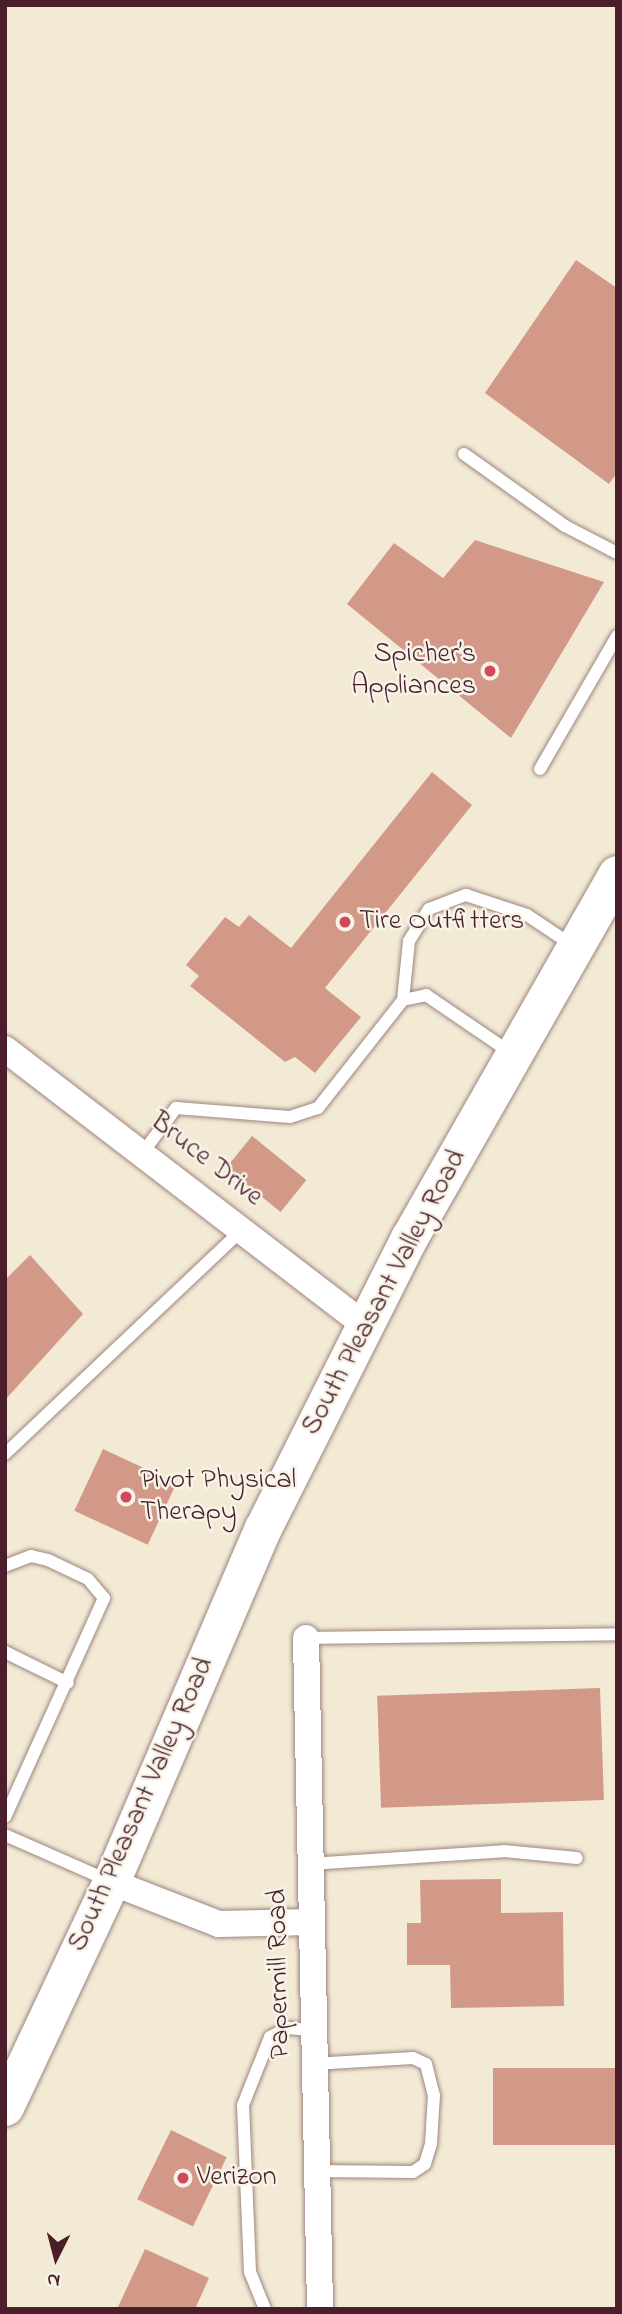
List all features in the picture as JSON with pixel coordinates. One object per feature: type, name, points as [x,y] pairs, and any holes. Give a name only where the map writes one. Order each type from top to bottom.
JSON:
[{"type":"street","name":"South Pleasant Valley Road","points":[[5,2107],[111,1882],[263,1528],[365,1325],[617,874]]},
{"type":"street","name":"Bruce Drive","points":[[5,1049],[144,1151],[365,1325]]},
{"type":"street","name":"Papermill Road","points":[[306,1637],[320,2309]]},
{"type":"street","points":[[111,1882],[219,1924],[312,1922]]},
{"type":"lane","points":[[464,454],[565,526],[616,552]]},
{"type":"lane","points":[[540,769],[617,636]]},
{"type":"lane","points":[[144,1151],[176,1108],[289,1117],[318,1108],[403,1000],[409,942],[429,909],[466,895],[527,915],[575,947]]},
{"type":"lane","points":[[403,1000],[426,995],[514,1055]]},
{"type":"lane","points":[[5,1454],[244,1229]]},
{"type":"lane","points":[[5,1566],[31,1556],[99,1586],[103,1610],[5,1817]]},
{"type":"lane","points":[[306,1637],[617,1634]]},
{"type":"lane","points":[[5,1652],[68,1683]]},
{"type":"lane","points":[[5,1835],[111,1882]]},
{"type":"lane","points":[[310,1864],[504,1851],[577,1858]]},
{"type":"lane","points":[[265,2309],[251,2281],[243,2105],[270,2037],[288,2028],[313,2030]]},
{"type":"lane","points":[[313,2064],[413,2058],[426,2064],[435,2095],[425,2164],[388,2175],[317,2171]]},
{"type":"building","points":[[576,260],[617,288],[617,473],[609,484],[485,393]]},
{"type":"building","name":"Spicher’s Appliances","points":[[475,540],[604,582],[511,738],[347,604],[394,543],[443,578]]},
{"type":"building","name":"Tire Outfitters","points":[[432,772],[472,805],[325,988],[361,1017],[315,1073],[295,1057],[285,1062],[190,986],[199,976],[186,965],[225,917],[239,927],[249,915],[291,948]]},
{"type":"building","points":[[252,1136],[306,1180],[281,1212],[226,1168]]},
{"type":"building","points":[[30,1255],[83,1314],[5,1400],[5,1280]]},
{"type":"building","name":"Pivot Physical Therapy","points":[[103,1449],[176,1483],[148,1545],[74,1511]]},
{"type":"building","points":[[600,1688],[604,1800],[381,1808],[377,1696]]},
{"type":"building","points":[[501,1879],[501,1913],[563,1912],[564,2006],[451,2008],[450,1965],[407,1965],[407,1923],[421,1923],[420,1880]]},
{"type":"building","points":[[493,2068],[617,2068],[617,2145],[493,2145]]},
{"type":"building","name":"Verizon","points":[[171,2130],[227,2157],[193,2226],[137,2199]]},
{"type":"building","points":[[145,2249],[209,2278],[195,2309],[117,2309]]},
{"type":"place","name":"Spicher’s Appliances","points":[[490,671]]},
{"type":"place","name":"Tire Outfitters","points":[[345,922]]},
{"type":"place","name":"Pivot Physical Therapy","points":[[126,1497]]},
{"type":"place","name":"Verizon","points":[[183,2178]]}]
